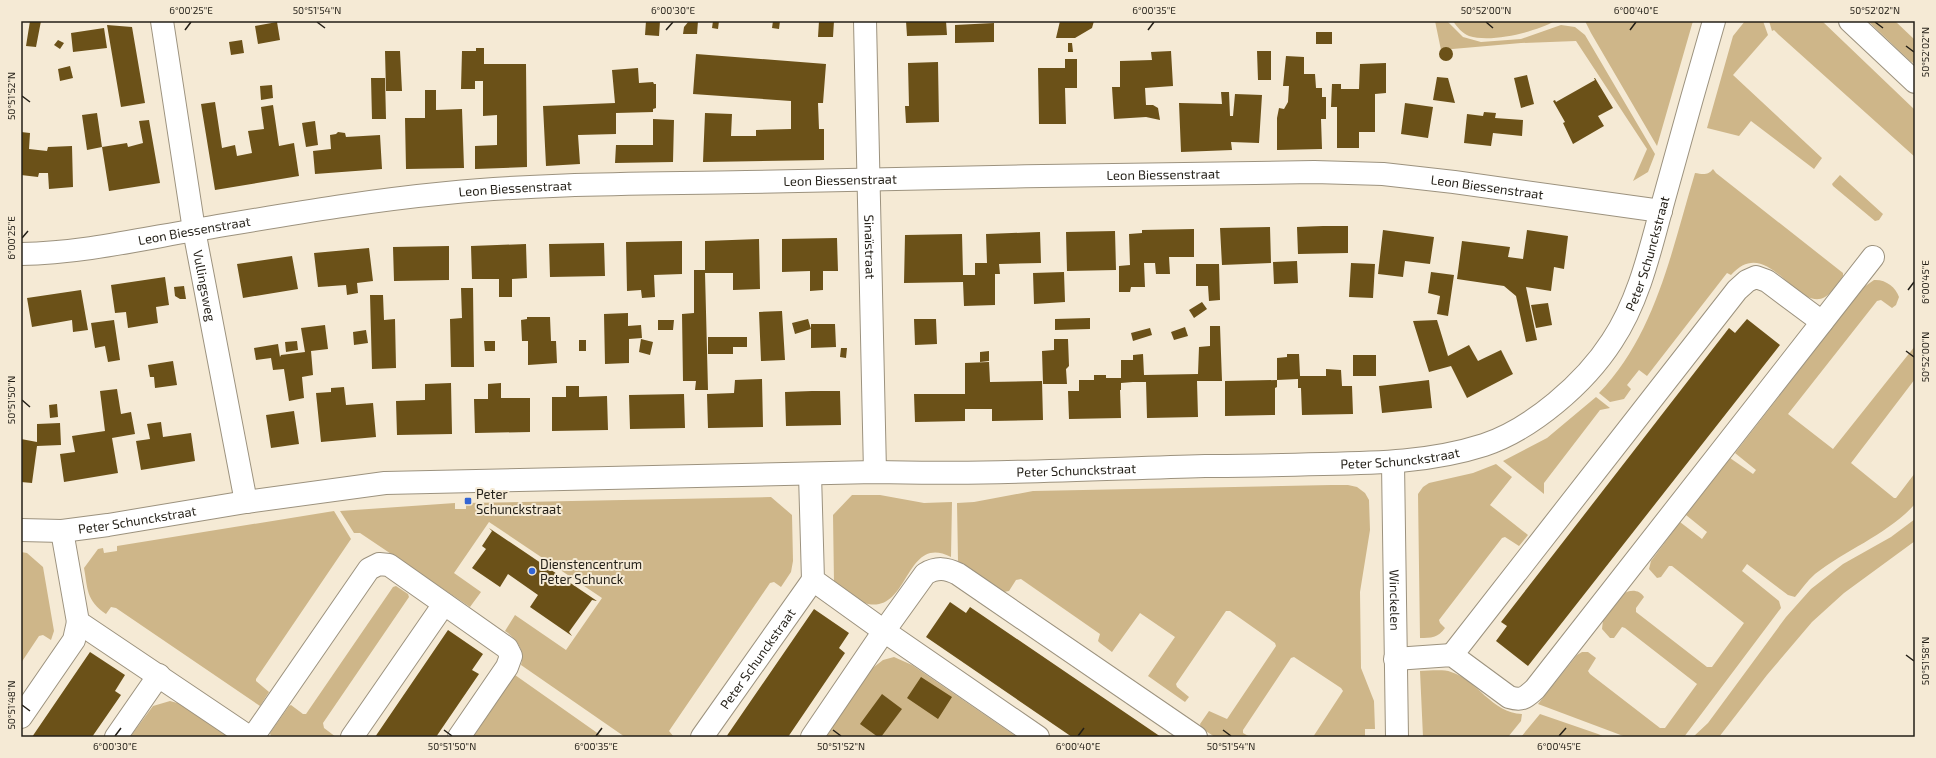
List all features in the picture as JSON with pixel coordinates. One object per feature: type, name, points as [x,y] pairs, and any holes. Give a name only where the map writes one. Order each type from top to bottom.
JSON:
[{"type":"street","name":"Vullingsweg","points":[[162,21],[194,230],[246,502]]},
{"type":"street","name":"Sinaïstraat","points":[[865,21],[867,178],[875,472]]},
{"type":"street","name":"Peter Schunckstraat","points":[[21,530],[62,531],[108,525],[246,502],[385,483],[875,472],[952,474],[1393,463],[1433,457],[1484,445],[1511,433],[1541,414],[1590,372],[1614,339],[1632,304],[1714,21]]},
{"type":"street","points":[[1850,21],[1915,82]]},
{"type":"street","name":"Leon Biessenstraat","points":[[21,254],[50,253],[124,244],[194,230],[364,203],[448,193],[529,187],[867,178],[1314,172],[1383,174],[1454,182],[1660,211]]},
{"type":"street","points":[[1395,659],[1452,655],[1509,697],[1520,700],[1525,698],[1535,689],[1631,568],[1873,257]]},
{"type":"street","points":[[1452,655],[1737,290],[1747,281],[1756,277],[1767,280],[1822,322]]},
{"type":"street","name":"Winckelen","points":[[1393,463],[1397,737]]},
{"type":"street","points":[[810,474],[813,580],[1038,737]]},
{"type":"street","name":"Peter Schunckstraat","points":[[21,717],[74,640],[78,622],[62,531]]},
{"type":"street","points":[[253,737],[369,569],[378,564],[389,565],[507,648],[511,656],[507,667],[459,737]]},
{"type":"street","points":[[812,737],[884,631],[925,574],[934,569],[941,568],[950,570],[1196,737]]},
{"type":"street","name":"Peter Schunckstraat","points":[[702,737],[813,580]]},
{"type":"street","points":[[352,737],[444,604]]},
{"type":"street","points":[[78,622],[249,737]]},
{"type":"street","points":[[116,737],[159,676]]},
{"type":"shaded area","points":[[1435,21],[1447,21],[1463,37],[1481,42],[1521,39],[1561,25],[1575,27],[1585,35],[1655,154],[1648,172],[1633,181],[1647,149],[1576,41],[1521,43],[1441,50]]},
{"type":"shaded area","points":[[1453,21],[1555,21],[1536,29],[1513,35],[1478,38],[1464,33]]},
{"type":"shaded area","points":[[1585,21],[1693,21],[1657,146],[1591,33]]},
{"type":"shaded area","points":[[1745,21],[1763,21],[1768,35],[1733,75],[1822,158],[1814,169],[1751,121],[1739,136],[1707,128],[1733,36]]},
{"type":"shaded area","points":[[1769,21],[1822,21],[1915,110],[1915,157],[1774,30],[1772,31]]},
{"type":"shaded area","points":[[1868,21],[1895,21],[1915,40],[1915,64],[1910,61]]},
{"type":"shaded area","points":[[1713,169],[1716,173],[1843,273],[1843,276],[1828,295],[1814,299],[1803,294],[1769,268],[1757,263],[1744,265],[1731,275],[1727,273],[1647,376],[1639,370],[1627,385],[1631,389],[1624,399],[1610,402],[1599,393],[1619,370],[1635,344],[1648,318],[1670,260],[1695,173],[1707,174]]},
{"type":"shaded area","points":[[1840,175],[1883,214],[1879,220],[1875,221],[1833,186],[1832,184]]},
{"type":"shaded area","points":[[1874,280],[1886,282],[1893,287],[1898,293],[1899,297],[1896,305],[1892,308],[1881,300],[1877,301],[1788,414],[1833,449],[1915,346],[1915,379],[1851,463],[1894,498],[1896,498],[1915,473],[1915,504],[1892,524],[1815,574],[1795,597],[1788,595],[1747,564],[1742,571],[1779,601],[1781,608],[1684,737],[1626,737],[1538,704],[1577,655],[1582,652],[1588,652],[1596,658],[1588,671],[1590,674],[1660,728],[1665,728],[1697,684],[1625,628],[1622,627],[1614,638],[1610,638],[1602,629],[1603,620],[1625,593],[1633,591],[1638,592],[1644,597],[1636,608],[1636,612],[1707,667],[1712,667],[1744,623],[1672,566],[1669,566],[1661,577],[1657,578],[1649,569],[1651,561],[1680,522],[1702,539],[1707,532],[1686,515],[1730,458],[1753,474],[1756,470],[1735,453],[1864,287]]},
{"type":"shaded area","points":[[1596,397],[1610,408],[1600,410],[1544,483],[1544,494],[1503,461],[1547,438]]},
{"type":"shaded area","points":[[1496,464],[1512,477],[1490,505],[1528,535],[1519,546],[1505,537],[1502,538],[1439,620],[1445,628],[1440,634],[1434,637],[1420,638],[1418,494],[1423,487],[1429,483],[1473,473]]},
{"type":"shaded area","points":[[1348,485],[1357,487],[1365,493],[1369,500],[1370,530],[1360,592],[1361,668],[1374,701],[1375,729],[1365,729],[1365,737],[1313,737],[1343,691],[1341,688],[1294,657],[1291,658],[1243,730],[1243,733],[1250,737],[1215,737],[1201,728],[1200,724],[1209,711],[1227,719],[1276,646],[1275,643],[1230,611],[1226,611],[1176,684],[1177,687],[1189,697],[1185,702],[1148,676],[1175,637],[1140,613],[1112,652],[1098,641],[1100,634],[1021,579],[1016,580],[1009,591],[1004,592],[958,561],[957,503],[974,502],[1033,491]]},
{"type":"shaded area","points":[[852,495],[880,495],[924,503],[952,502],[951,557],[936,552],[925,555],[916,563],[892,597],[882,603],[868,604],[855,598],[834,583],[833,515]]},
{"type":"shaded area","points":[[771,497],[792,515],[793,561],[791,572],[781,587],[774,582],[770,583],[669,731],[674,737],[625,737],[521,665],[522,654],[519,645],[505,631],[515,615],[566,650],[602,598],[489,522],[454,573],[481,592],[470,607],[360,533],[354,533],[340,511],[455,503],[455,509],[466,509],[466,503]]},
{"type":"shaded area","points":[[334,511],[351,539],[256,679],[256,681],[269,692],[260,706],[116,608],[111,607],[106,614],[99,609],[91,599],[87,589],[84,568],[98,549],[103,548],[104,553],[117,551],[117,546]]},
{"type":"shaded area","points":[[1915,519],[1915,541],[1844,593],[1812,622],[1767,675],[1719,737],[1693,737],[1708,723],[1786,617],[1811,589],[1843,564],[1891,537]]},
{"type":"shaded area","points":[[21,552],[27,553],[43,567],[54,631],[51,640],[43,635],[39,636],[21,663]]},
{"type":"shaded area","points":[[396,586],[408,594],[409,597],[323,723],[324,728],[336,737],[271,737],[270,733],[289,706],[291,705],[303,714],[306,714],[393,587]]},
{"type":"shaded area","points":[[894,657],[912,665],[1017,737],[825,737],[870,670],[883,660]]},
{"type":"shaded area","points":[[1420,671],[1444,671],[1460,676],[1502,708],[1511,712],[1522,714],[1521,721],[1508,737],[1423,737]]},
{"type":"shaded area","points":[[515,675],[603,737],[473,737]]},
{"type":"shaded area","points":[[170,701],[181,704],[230,737],[130,737],[153,706]]},
{"type":"shaded area","points":[[1540,714],[1598,734],[1605,737],[1521,737]]},
{"type":"building","points":[[30,21],[41,21],[36,47],[26,46]]},
{"type":"building","points":[[646,21],[660,21],[659,36],[645,35]]},
{"type":"building","points":[[689,21],[698,21],[697,34],[683,34],[684,27]]},
{"type":"building","points":[[713,21],[719,21],[718,29],[712,28]]},
{"type":"building","points":[[773,21],[780,21],[779,29],[772,28]]},
{"type":"building","points":[[819,21],[834,21],[833,37],[818,37]]},
{"type":"building","points":[[906,21],[946,21],[947,35],[907,36]]},
{"type":"building","points":[[1060,21],[1094,21],[1092,28],[1075,38],[1056,38]]},
{"type":"building","points":[[277,22],[280,40],[258,44],[255,26]]},
{"type":"building","points":[[994,23],[994,42],[955,43],[955,25]]},
{"type":"building","points":[[107,25],[132,27],[145,103],[121,107]]},
{"type":"building","points":[[104,28],[107,48],[73,52],[71,33]]},
{"type":"building","points":[[1316,32],[1332,32],[1332,44],[1316,44]]},
{"type":"building","points":[[58,40],[64,43],[60,49],[54,45]]},
{"type":"building","points":[[242,40],[244,53],[231,55],[229,42]]},
{"type":"building","points":[[1068,43],[1072,43],[1073,52],[1068,52]]},
{"type":"building","points":[[1446,47],[1451,49],[1453,54],[1451,59],[1446,61],[1441,59],[1439,54],[1441,49]]},
{"type":"building","points":[[476,48],[484,48],[484,64],[526,64],[527,167],[475,169],[475,146],[497,145],[497,115],[483,116],[483,81],[475,81],[475,89],[461,89],[462,51],[476,51]]},
{"type":"building","points":[[385,51],[400,51],[402,91],[386,91]]},
{"type":"building","points":[[1171,51],[1173,86],[1145,88],[1146,105],[1153,105],[1158,108],[1160,120],[1146,117],[1114,119],[1112,87],[1120,87],[1120,61],[1152,60],[1151,52]]},
{"type":"building","points":[[1257,51],[1271,51],[1271,80],[1258,80]]},
{"type":"building","points":[[696,54],[826,64],[823,103],[818,103],[819,129],[824,129],[824,160],[703,162],[705,113],[732,114],[731,136],[756,136],[756,130],[791,129],[791,101],[693,94]]},
{"type":"building","points":[[1286,56],[1304,57],[1304,74],[1315,74],[1316,88],[1322,88],[1322,97],[1326,97],[1326,119],[1321,119],[1322,149],[1277,150],[1277,118],[1279,108],[1284,109],[1288,102],[1289,86],[1283,86]]},
{"type":"building","points":[[1065,59],[1077,59],[1077,88],[1065,88],[1066,124],[1039,124],[1038,68],[1065,68]]},
{"type":"building","points":[[938,62],[939,122],[906,123],[905,106],[909,106],[908,63]]},
{"type":"building","points":[[1386,63],[1386,93],[1375,94],[1375,132],[1359,132],[1359,148],[1337,148],[1337,107],[1331,107],[1332,84],[1341,84],[1341,89],[1359,89],[1360,64]]},
{"type":"building","points":[[70,66],[73,78],[60,81],[58,69]]},
{"type":"building","points":[[638,68],[639,83],[653,82],[656,84],[656,108],[653,109],[653,112],[616,113],[616,134],[578,135],[580,164],[546,166],[543,106],[615,103],[612,70]]},
{"type":"building","points":[[1527,75],[1534,104],[1521,108],[1514,78]]},
{"type":"building","points":[[1437,77],[1448,78],[1455,103],[1433,100]]},
{"type":"building","points":[[371,78],[385,78],[386,119],[372,119]]},
{"type":"building","points":[[1594,78],[1613,108],[1598,116],[1604,126],[1573,144],[1563,123],[1565,122],[1553,101],[1555,100],[1556,102],[1595,80]]},
{"type":"building","points":[[272,85],[273,98],[261,100],[260,86]]},
{"type":"building","points":[[425,90],[436,90],[436,110],[462,109],[464,168],[406,169],[405,118],[425,118]]},
{"type":"building","points":[[1221,92],[1229,92],[1230,116],[1233,116],[1235,94],[1262,95],[1259,143],[1231,142],[1232,150],[1181,152],[1179,103],[1222,104]]},
{"type":"building","points":[[215,102],[222,148],[235,145],[237,156],[252,153],[248,131],[264,129],[261,107],[273,105],[279,146],[294,143],[299,176],[215,190],[201,104]]},
{"type":"building","points":[[1405,103],[1433,107],[1428,138],[1401,134]]},
{"type":"building","points":[[1484,112],[1496,113],[1495,118],[1523,120],[1522,136],[1493,133],[1491,146],[1464,143],[1467,114],[1483,116]]},
{"type":"building","points":[[97,113],[102,147],[87,150],[82,115]]},
{"type":"building","points":[[653,119],[674,120],[673,162],[615,163],[616,145],[653,145]]},
{"type":"building","points":[[149,120],[160,183],[109,191],[102,147],[127,143],[128,147],[143,143],[139,121]]},
{"type":"building","points":[[315,121],[318,145],[306,147],[302,123]]},
{"type":"building","points":[[21,132],[30,133],[29,149],[47,151],[48,147],[72,146],[73,187],[49,189],[48,173],[39,173],[38,177],[21,175]]},
{"type":"building","points":[[338,132],[345,133],[346,137],[380,135],[382,169],[315,174],[313,151],[331,149],[330,135]]},
{"type":"building","points":[[1348,226],[1348,253],[1298,254],[1297,227]]},
{"type":"building","points":[[1270,227],[1271,263],[1222,265],[1220,228]]},
{"type":"building","points":[[1194,229],[1194,257],[1169,257],[1170,274],[1156,274],[1155,263],[1144,263],[1145,287],[1131,287],[1130,292],[1119,292],[1119,266],[1130,265],[1129,234],[1142,233],[1142,230]]},
{"type":"building","points":[[1383,230],[1434,237],[1430,264],[1405,261],[1403,277],[1378,274]]},
{"type":"building","points":[[1527,230],[1568,236],[1564,269],[1554,267],[1551,291],[1526,287],[1537,340],[1526,342],[1516,296],[1504,286],[1457,279],[1462,241],[1510,247],[1508,257],[1523,259]]},
{"type":"building","points":[[1115,231],[1116,270],[1067,271],[1066,232]]},
{"type":"building","points":[[1040,232],[1041,263],[999,264],[1000,274],[995,274],[995,305],[964,306],[963,282],[904,283],[905,235],[962,234],[963,275],[975,275],[975,263],[987,263],[986,234]]},
{"type":"building","points":[[837,238],[838,271],[823,271],[823,290],[810,291],[810,271],[782,272],[782,239]]},
{"type":"building","points":[[759,239],[760,289],[733,290],[733,273],[705,273],[708,390],[695,390],[696,381],[683,381],[682,314],[694,313],[694,270],[705,270],[705,241]]},
{"type":"building","points":[[682,241],[682,274],[654,275],[655,297],[642,298],[641,290],[627,291],[626,242]]},
{"type":"building","points":[[604,243],[605,276],[550,277],[549,244]]},
{"type":"building","points":[[526,244],[527,278],[512,279],[512,297],[499,297],[499,279],[472,279],[471,246]]},
{"type":"building","points":[[449,246],[449,280],[394,281],[393,247]]},
{"type":"building","points":[[369,248],[373,281],[357,283],[358,293],[347,295],[346,285],[318,287],[314,253]]},
{"type":"building","points":[[292,256],[298,289],[243,298],[237,264]]},
{"type":"building","points":[[1297,261],[1298,283],[1274,284],[1273,262]]},
{"type":"building","points":[[1351,263],[1375,264],[1373,298],[1349,297]]},
{"type":"building","points":[[1196,264],[1219,264],[1220,300],[1209,301],[1208,286],[1196,286]]},
{"type":"building","points":[[1064,272],[1065,302],[1034,304],[1033,273]]},
{"type":"building","points":[[1431,272],[1454,275],[1448,316],[1437,314],[1440,296],[1428,293]]},
{"type":"building","points":[[165,277],[169,305],[156,307],[158,323],[128,328],[126,312],[115,313],[111,285]]},
{"type":"building","points":[[184,286],[186,299],[180,299],[175,296],[174,287]]},
{"type":"building","points":[[461,288],[473,288],[474,367],[451,367],[450,319],[462,318]]},
{"type":"building","points":[[81,290],[88,330],[73,332],[72,320],[32,327],[27,298]]},
{"type":"building","points":[[370,295],[383,295],[384,320],[395,319],[396,368],[372,369]]},
{"type":"building","points":[[1202,302],[1207,309],[1194,318],[1189,310]]},
{"type":"building","points":[[1548,303],[1552,325],[1536,328],[1531,305]]},
{"type":"building","points":[[782,311],[785,360],[761,361],[759,312]]},
{"type":"building","points":[[628,313],[628,326],[641,325],[642,338],[629,339],[629,363],[605,364],[604,314]]},
{"type":"building","points":[[527,317],[550,317],[551,341],[556,341],[557,363],[528,365],[528,341],[522,341],[521,320],[527,319]]},
{"type":"building","points":[[1090,318],[1090,329],[1055,330],[1055,319]]},
{"type":"building","points":[[808,319],[811,329],[795,334],[792,323]]},
{"type":"building","points":[[914,319],[936,319],[937,344],[915,345]]},
{"type":"building","points":[[1747,319],[1780,345],[1528,666],[1496,641],[1507,626],[1501,622],[1729,328],[1735,333]]},
{"type":"building","points":[[114,320],[120,360],[108,362],[105,346],[95,348],[91,323]]},
{"type":"building","points":[[658,320],[674,320],[673,330],[658,330]]},
{"type":"building","points":[[1437,320],[1448,356],[1469,345],[1478,361],[1501,350],[1513,374],[1467,398],[1451,366],[1429,372],[1413,321]]},
{"type":"building","points":[[811,324],[835,324],[836,347],[811,348]]},
{"type":"building","points":[[325,325],[328,349],[311,351],[313,375],[302,377],[304,398],[289,401],[284,369],[273,370],[271,358],[256,360],[254,348],[278,344],[280,357],[281,355],[305,352],[301,328]]},
{"type":"building","points":[[1210,326],[1220,326],[1222,381],[1197,381],[1198,417],[1147,418],[1146,382],[1133,382],[1121,383],[1121,418],[1069,419],[1068,391],[1079,391],[1079,380],[1094,380],[1094,375],[1106,375],[1106,378],[1121,378],[1121,360],[1133,360],[1133,355],[1143,354],[1144,375],[1198,374],[1199,347],[1210,346]]},
{"type":"building","points":[[1185,327],[1188,336],[1174,340],[1171,332]]},
{"type":"building","points":[[1150,328],[1152,335],[1133,341],[1131,333]]},
{"type":"building","points":[[366,330],[368,343],[354,345],[353,332]]},
{"type":"building","points":[[708,337],[747,337],[747,347],[733,347],[733,354],[708,354]]},
{"type":"building","points":[[641,339],[653,342],[650,355],[639,352]]},
{"type":"building","points":[[1054,339],[1068,339],[1069,366],[1066,369],[1067,384],[1043,384],[1042,351],[1054,350]]},
{"type":"building","points":[[579,340],[586,340],[586,351],[579,351]]},
{"type":"building","points":[[297,341],[298,350],[286,352],[285,342]]},
{"type":"building","points":[[484,341],[495,341],[495,351],[485,351]]},
{"type":"building","points":[[841,348],[847,348],[846,358],[840,357]]},
{"type":"building","points":[[989,351],[989,361],[980,362],[980,352]]},
{"type":"building","points":[[1287,354],[1299,354],[1300,376],[1326,376],[1326,369],[1341,370],[1342,386],[1352,386],[1353,414],[1302,415],[1301,388],[1298,388],[1298,379],[1277,380],[1277,358],[1287,357]]},
{"type":"building","points":[[1353,355],[1376,355],[1376,376],[1353,376]]},
{"type":"building","points":[[173,361],[177,385],[155,388],[154,377],[150,377],[148,365]]},
{"type":"building","points":[[989,362],[990,382],[1042,381],[1043,420],[992,421],[992,409],[965,409],[965,421],[915,422],[914,394],[965,394],[965,363]]},
{"type":"building","points":[[762,379],[763,427],[708,428],[707,394],[734,393],[735,380]]},
{"type":"building","points":[[1277,380],[1277,387],[1275,388],[1275,415],[1225,416],[1225,381]]},
{"type":"building","points":[[1429,380],[1432,408],[1382,413],[1379,386]]},
{"type":"building","points":[[451,383],[452,434],[397,435],[396,401],[425,400],[425,384]]},
{"type":"building","points":[[501,383],[501,398],[530,398],[530,432],[475,433],[474,399],[488,399],[488,384]]},
{"type":"building","points":[[566,386],[579,386],[579,397],[607,396],[608,430],[552,431],[552,397],[566,397]]},
{"type":"building","points":[[344,387],[346,405],[373,403],[376,437],[321,442],[316,393],[331,392],[331,388]]},
{"type":"building","points":[[117,389],[121,414],[131,412],[135,434],[112,438],[118,473],[64,482],[60,454],[75,452],[72,436],[105,431],[100,391]]},
{"type":"building","points":[[840,391],[841,425],[786,426],[785,392]]},
{"type":"building","points":[[684,394],[685,428],[630,429],[629,395]]},
{"type":"building","points":[[57,404],[58,417],[50,418],[49,405]]},
{"type":"building","points":[[294,411],[299,444],[271,448],[266,415]]},
{"type":"building","points":[[161,422],[163,437],[191,433],[195,461],[141,470],[136,441],[150,439],[147,424]]},
{"type":"building","points":[[60,423],[61,445],[37,446],[32,483],[21,482],[21,439],[37,442],[37,424]]},
{"type":"building","points":[[489,528],[597,601],[592,600],[569,632],[572,636],[530,607],[538,595],[508,574],[500,587],[472,568],[486,549],[482,546],[492,531]]},
{"type":"building","points":[[950,602],[966,613],[970,607],[1161,737],[1072,737],[926,637]]},
{"type":"building","points":[[814,609],[849,633],[839,648],[845,653],[788,737],[726,737]]},
{"type":"building","points":[[448,630],[483,654],[472,670],[479,674],[436,737],[375,737]]},
{"type":"building","points":[[90,652],[125,675],[115,691],[121,695],[92,737],[32,737]]},
{"type":"building","points":[[921,677],[952,697],[938,719],[907,698]]},
{"type":"building","points":[[882,694],[902,709],[881,737],[878,737],[860,724]]},
{"type":"place","name":"Peter Schunckstraat","points":[[468,501]]},
{"type":"place","name":"Dienstencentrum Peter Schunck","points":[[532,571]]}]
